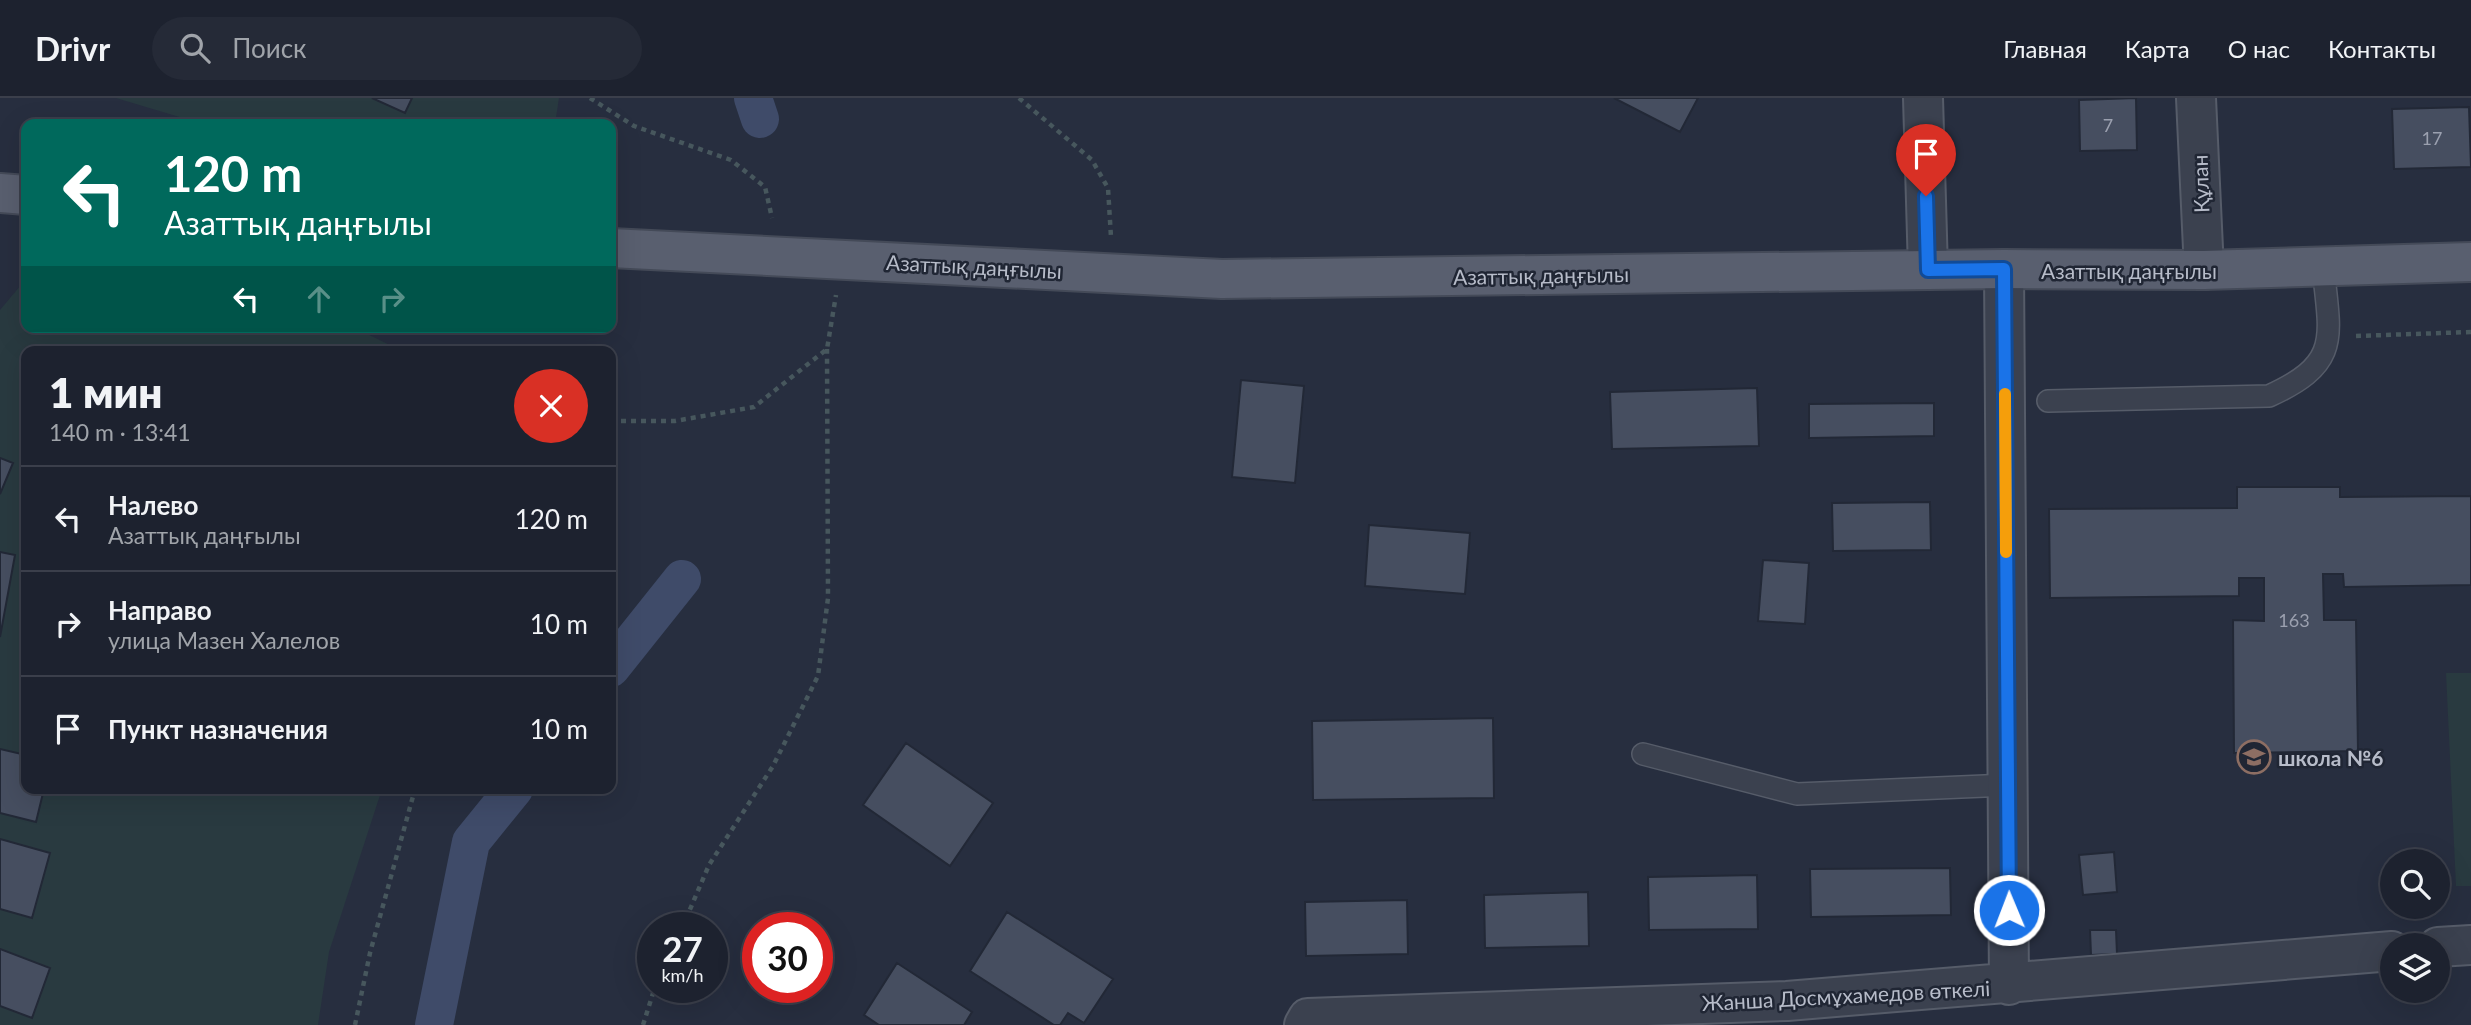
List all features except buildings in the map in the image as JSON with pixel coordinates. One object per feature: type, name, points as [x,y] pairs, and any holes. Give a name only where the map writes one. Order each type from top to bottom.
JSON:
[{"type":"main road","points":[[0,192],[21,194]]},
{"type":"main road","name":"Азаттық даңғылы","points":[[616,248],[1222,279],[2004,269],[2204,270],[2471,262]]},
{"type":"street","points":[[1923,98],[1928,270]]},
{"type":"street","name":"Құлан","points":[[2196,98],[2204,270]]},
{"type":"street","points":[[2004,269],[2009,985]]},
{"type":"street","points":[[2450,946],[2471,944]]},
{"type":"street","name":"Жанша Досмұхамедов өткелі","points":[[1304,1025],[1308,1018],[1788,1013],[2009,985],[2380,952]]},
{"type":"lane","points":[[2048,401],[2269,396],[2299,382],[2319,365],[2330,337],[2323,267]]},
{"type":"lane","points":[[1643,754],[1797,794],[2008,785]]},
{"type":"path","points":[[590,98],[634,126],[731,160],[765,187],[781,257]]},
{"type":"path","points":[[1019,98],[1091,160],[1108,188],[1113,273]]},
{"type":"path","points":[[689,912],[709,866],[773,766],[818,676],[828,598],[827,349],[842,260]]},
{"type":"path","points":[[2330,337],[2471,332]]},
{"type":"path","points":[[616,421],[675,421],[754,407],[827,349]]},
{"type":"path","points":[[355,1025],[370,953],[414,794]]},
{"type":"path","points":[[643,1025],[650,1003]]},
{"type":"shaded area","points":[[116,98],[559,98],[556,119],[186,119]]},
{"type":"shaded area","points":[[21,285],[21,333],[365,333],[392,346],[21,346],[21,794],[380,794],[329,952],[318,1025],[0,1025],[0,310]]},
{"type":"shaded area","points":[[2446,673],[2471,673],[2471,886],[2456,886]]},
{"type":"waterway","points":[[753,98],[760,119]]},
{"type":"waterway","points":[[616,662],[682,579]]},
{"type":"waterway","points":[[434,1025],[471,842],[510,794]]},
{"type":"slow traffic","points":[[2005,394],[2006,552]]},
{"type":"place","name":"школа №6","points":[[2254,757]]},
{"type":"route","points":[[1926,196],[1928,270],[2004,269],[2009,910]]}]
